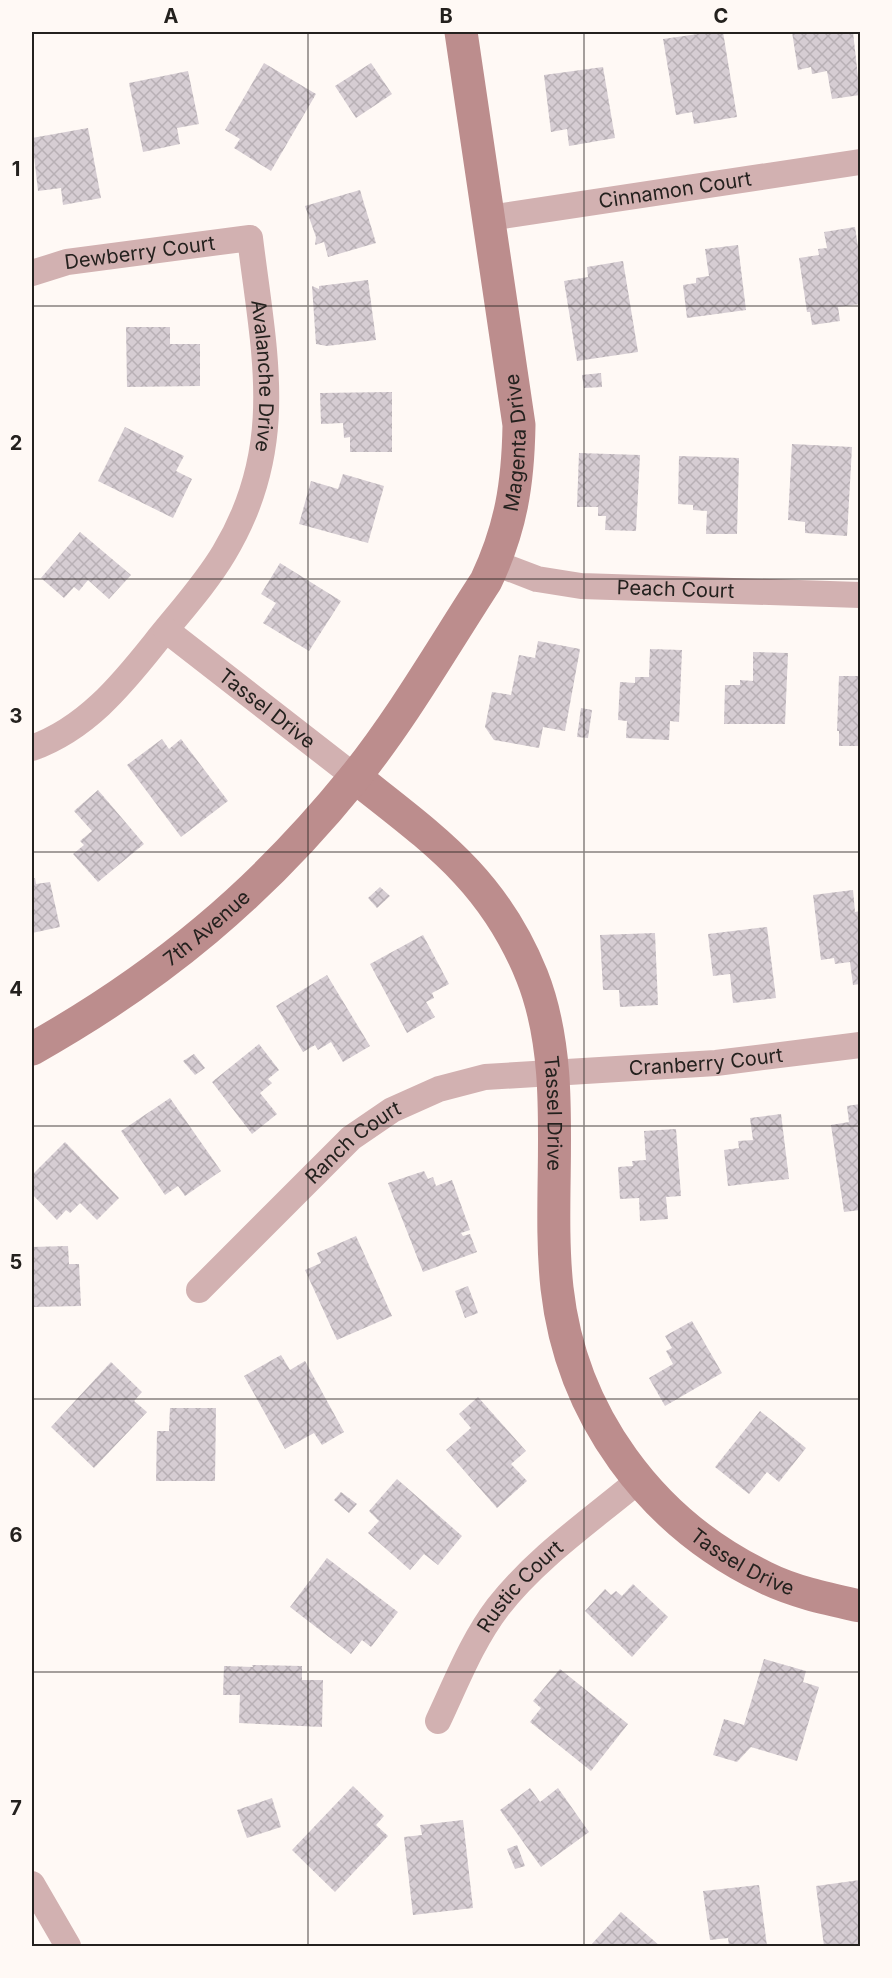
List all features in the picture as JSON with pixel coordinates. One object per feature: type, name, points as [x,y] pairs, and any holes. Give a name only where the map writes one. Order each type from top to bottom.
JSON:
[{"type":"main road","name":"Magenta Drive","points":[[355,777],[401,712],[486,581],[495,563],[513,508],[519,474],[519,425],[461,32]]},
{"type":"main road","name":"7th Avenue","points":[[32,1049],[90,1016],[167,963],[239,903],[298,844],[355,777]]},
{"type":"main road","name":"Tassel Drive","points":[[355,777],[449,851],[484,889],[513,933],[533,978],[547,1028],[552,1072],[557,1287],[566,1340],[584,1392],[608,1439],[638,1481],[674,1518],[719,1553],[765,1578],[816,1597],[861,1606]]},
{"type":"street","name":"Cinnamon Court","points":[[489,218],[861,162]]},
{"type":"street","name":"Dewberry Court","points":[[32,273],[67,262],[250,238]]},
{"type":"street","name":"Avalanche Drive","points":[[32,748],[84,720],[116,692],[224,554],[248,507],[261,462],[268,412],[267,382],[250,238]]},
{"type":"street","name":"Peach Court","points":[[495,563],[537,579],[581,586],[861,595]]},
{"type":"street","name":"Tassel Drive","points":[[165,630],[355,777]]},
{"type":"street","name":"Cranberry Court","points":[[552,1072],[716,1063],[861,1045]]},
{"type":"street","name":"Ranch Court","points":[[199,1290],[327,1159],[351,1138],[392,1110],[439,1089],[485,1077],[552,1072]]},
{"type":"street","name":"Rustic Court","points":[[438,1721],[472,1650],[497,1608],[528,1573],[638,1481]]},
{"type":"street","points":[[32,1884],[68,1947]]},
{"type":"building","points":[[723,32],[737,117],[694,124],[692,112],[676,115],[663,39]]},
{"type":"building","points":[[792,32],[853,32],[860,95],[832,99],[827,71],[812,74],[811,67],[798,70]]},
{"type":"building","points":[[264,63],[316,94],[271,171],[234,148],[240,139],[225,130]]},
{"type":"building","points":[[371,63],[392,94],[356,118],[335,86]]},
{"type":"building","points":[[603,67],[615,138],[569,146],[567,129],[551,132],[544,75]]},
{"type":"building","points":[[188,71],[199,124],[177,128],[180,144],[143,152],[129,83]]},
{"type":"building","points":[[88,128],[101,198],[63,205],[61,188],[38,191],[32,138]]},
{"type":"building","points":[[360,190],[376,243],[328,257],[324,242],[315,245],[316,237],[305,206]]},
{"type":"building","points":[[855,227],[860,260],[860,304],[838,307],[840,321],[812,325],[810,312],[807,312],[799,258],[819,255],[818,249],[827,248],[824,232]]},
{"type":"building","points":[[738,245],[746,310],[687,318],[683,285],[696,283],[696,278],[709,276],[705,249]]},
{"type":"building","points":[[623,261],[638,352],[577,361],[564,281],[588,277],[587,267]]},
{"type":"building","points":[[368,280],[376,340],[327,346],[316,344],[312,286],[319,289],[319,286]]},
{"type":"building","points":[[126,327],[170,327],[170,344],[200,344],[200,386],[127,387]]},
{"type":"building","points":[[601,373],[602,387],[584,388],[582,375]]},
{"type":"building","points":[[392,392],[392,452],[350,452],[350,437],[344,438],[343,423],[321,424],[320,393]]},
{"type":"building","points":[[125,427],[184,456],[176,471],[192,479],[173,518],[98,481]]},
{"type":"building","points":[[792,444],[852,447],[847,536],[805,533],[805,522],[788,520]]},
{"type":"building","points":[[579,453],[640,455],[636,531],[605,530],[606,516],[598,516],[598,507],[577,507]]},
{"type":"building","points":[[679,456],[739,458],[737,534],[706,534],[707,511],[693,510],[693,505],[678,504]]},
{"type":"building","points":[[343,474],[384,486],[368,543],[299,524],[311,481],[338,489]]},
{"type":"building","points":[[80,532],[131,575],[109,599],[88,580],[79,591],[74,587],[64,598],[41,578]]},
{"type":"building","points":[[280,563],[341,601],[309,651],[263,623],[276,603],[261,594]]},
{"type":"building","points":[[538,641],[580,649],[565,731],[543,727],[539,748],[494,740],[485,727],[492,692],[511,695],[519,655],[535,658]]},
{"type":"building","points":[[650,649],[682,650],[679,722],[670,721],[669,740],[626,738],[627,721],[618,720],[620,682],[635,683],[635,677],[649,677]]},
{"type":"building","points":[[753,652],[788,653],[785,724],[724,724],[725,685],[740,685],[740,680],[753,681]]},
{"type":"building","points":[[839,676],[860,676],[860,746],[839,746],[839,731],[837,731]]},
{"type":"building","points":[[581,708],[592,710],[588,738],[577,737]]},
{"type":"building","points":[[162,739],[169,749],[181,739],[228,801],[181,837],[127,765]]},
{"type":"building","points":[[98,790],[144,844],[98,882],[73,854],[84,845],[80,841],[92,831],[74,811]]},
{"type":"building","points":[[35,878],[36,884],[50,882],[60,927],[32,933],[32,879]]},
{"type":"building","points":[[380,887],[390,896],[377,908],[368,898]]},
{"type":"building","points":[[853,890],[855,912],[860,911],[860,984],[853,985],[850,962],[835,964],[834,958],[821,960],[813,895]]},
{"type":"building","points":[[767,927],[776,998],[733,1003],[730,974],[713,976],[708,934]]},
{"type":"building","points":[[655,933],[658,1005],[620,1007],[619,990],[603,990],[600,935]]},
{"type":"building","points":[[423,935],[449,984],[432,993],[434,998],[426,1002],[435,1017],[407,1033],[370,964]]},
{"type":"building","points":[[327,975],[370,1046],[343,1062],[331,1042],[318,1050],[315,1045],[303,1052],[276,1006]]},
{"type":"building","points":[[259,1044],[279,1070],[268,1079],[272,1083],[260,1093],[277,1114],[252,1134],[212,1082]]},
{"type":"building","points":[[194,1054],[205,1068],[195,1075],[183,1061]]},
{"type":"building","points":[[170,1098],[221,1171],[185,1196],[178,1186],[165,1195],[121,1131]]},
{"type":"building","points":[[860,1104],[860,1210],[844,1212],[831,1125],[849,1122],[847,1106]]},
{"type":"building","points":[[781,1114],[789,1179],[728,1186],[724,1150],[739,1148],[738,1141],[753,1140],[750,1118]]},
{"type":"building","points":[[676,1129],[681,1196],[666,1197],[668,1219],[640,1221],[639,1198],[620,1199],[618,1167],[633,1166],[632,1161],[646,1160],[644,1131]]},
{"type":"building","points":[[65,1142],[119,1198],[97,1220],[80,1203],[70,1213],[66,1210],[57,1220],[32,1194],[32,1175]]},
{"type":"building","points":[[424,1171],[428,1179],[433,1177],[436,1186],[452,1180],[470,1230],[461,1233],[463,1236],[470,1234],[477,1252],[423,1272],[388,1183]]},
{"type":"building","points":[[356,1236],[392,1316],[337,1340],[305,1270],[321,1263],[317,1253]]},
{"type":"building","points":[[68,1246],[69,1264],[79,1264],[81,1306],[32,1307],[32,1247]]},
{"type":"building","points":[[468,1286],[478,1313],[465,1318],[455,1291]]},
{"type":"building","points":[[692,1321],[722,1373],[665,1406],[649,1378],[673,1364],[666,1351],[672,1348],[665,1336]]},
{"type":"building","points":[[281,1355],[290,1370],[305,1361],[344,1432],[322,1445],[314,1433],[285,1449],[244,1376]]},
{"type":"building","points":[[111,1362],[142,1392],[134,1401],[147,1412],[94,1468],[51,1427]]},
{"type":"building","points":[[478,1397],[526,1451],[511,1464],[527,1481],[497,1508],[446,1450],[471,1428],[459,1414]]},
{"type":"building","points":[[170,1408],[216,1408],[215,1481],[156,1481],[157,1431],[169,1431]]},
{"type":"building","points":[[760,1411],[806,1448],[779,1482],[767,1472],[749,1494],[715,1467]]},
{"type":"building","points":[[397,1479],[462,1536],[438,1565],[424,1554],[410,1570],[368,1533],[379,1521],[369,1511]]},
{"type":"building","points":[[341,1492],[357,1504],[349,1513],[334,1500]]},
{"type":"building","points":[[327,1558],[398,1612],[371,1647],[362,1640],[351,1654],[290,1607]]},
{"type":"building","points":[[633,1584],[668,1617],[632,1657],[585,1611],[605,1589],[611,1595],[616,1591],[622,1596]]},
{"type":"building","points":[[764,1659],[806,1671],[803,1682],[819,1687],[797,1761],[751,1747],[737,1762],[713,1755],[724,1719],[744,1725]]},
{"type":"building","points":[[252,1665],[302,1666],[302,1680],[323,1680],[322,1727],[239,1723],[240,1695],[223,1695],[224,1666],[253,1667]]},
{"type":"building","points":[[560,1669],[628,1724],[591,1771],[530,1722],[541,1708],[533,1701]]},
{"type":"building","points":[[353,1786],[384,1816],[376,1825],[388,1836],[335,1892],[292,1850]]},
{"type":"building","points":[[530,1788],[540,1802],[558,1788],[589,1832],[541,1867],[500,1810]]},
{"type":"building","points":[[272,1798],[281,1827],[247,1838],[237,1810]]},
{"type":"building","points":[[463,1820],[473,1908],[413,1915],[404,1837],[422,1835],[420,1825]]},
{"type":"building","points":[[517,1845],[525,1866],[515,1869],[507,1849]]},
{"type":"building","points":[[860,1880],[860,1946],[824,1946],[816,1886]]},
{"type":"building","points":[[759,1885],[767,1946],[729,1946],[728,1938],[710,1940],[703,1891]]},
{"type":"building","points":[[621,1912],[660,1946],[590,1946]]}]
